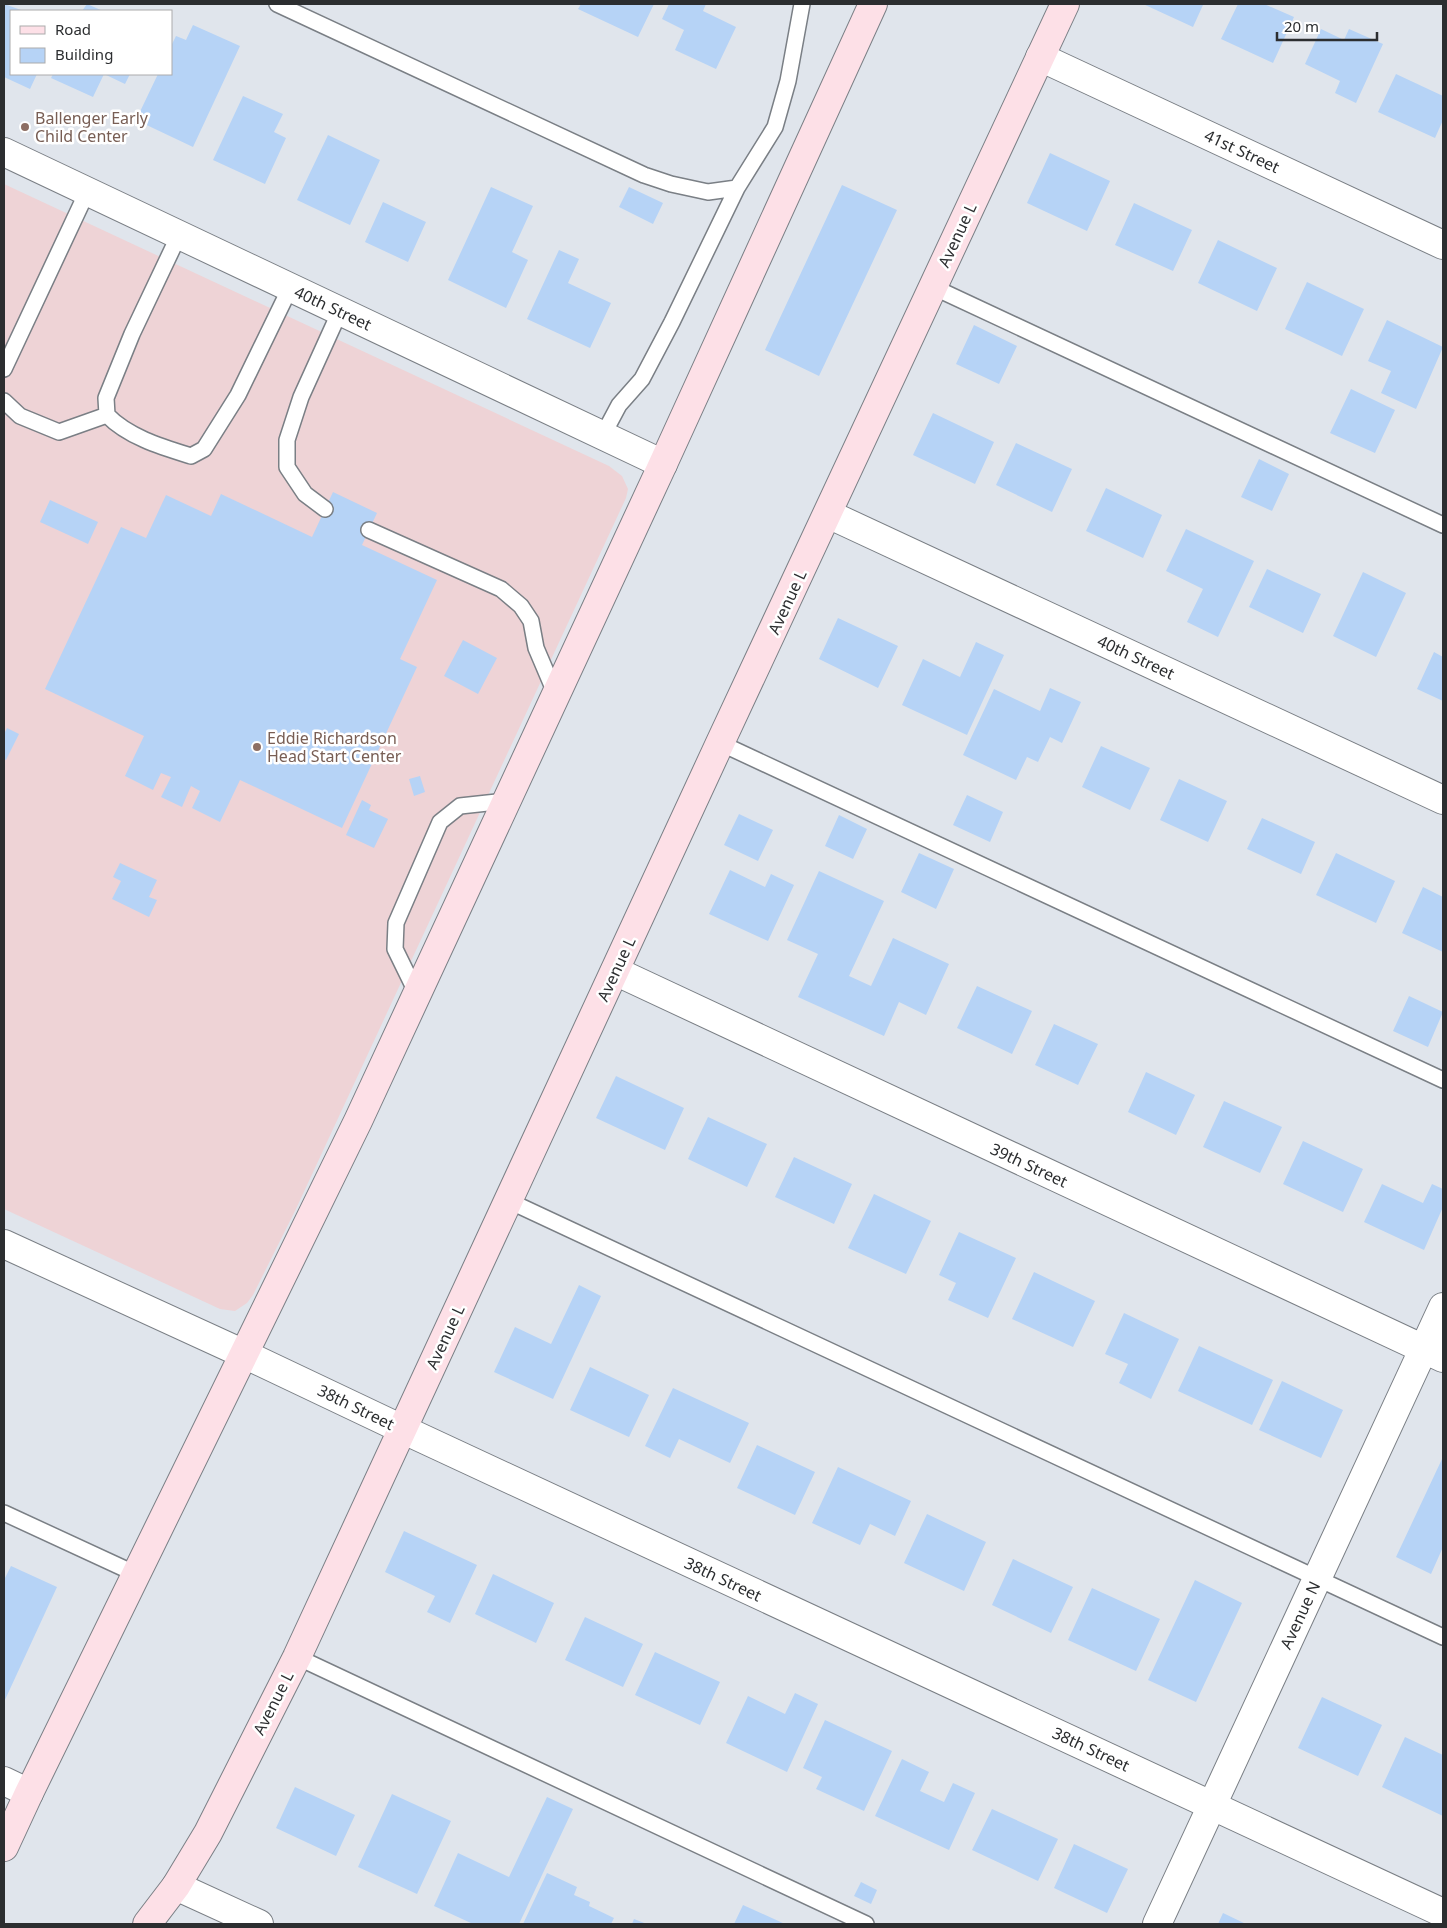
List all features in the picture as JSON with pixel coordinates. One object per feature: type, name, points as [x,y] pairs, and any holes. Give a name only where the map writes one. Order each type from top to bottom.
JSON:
[{"type":"street","points":[[4,1847],[358,1121],[663,464],[872,4]]},
{"type":"street","name":"Avenue L","points":[[147,1924],[176,1886],[208,1833],[297,1658],[720,743],[1065,4]]},
{"type":"street","name":"41st Street","points":[[1040,57],[1443,244]]},
{"type":"street","name":"40th Street","points":[[4,152],[663,464]]},
{"type":"street","name":"40th Street","points":[[828,514],[1443,800]]},
{"type":"street","name":"39th Street","points":[[615,971],[1434,1354]]},
{"type":"street","name":"38th Street","points":[[4,1244],[1443,1913]]},
{"type":"street","name":"Avenue N","points":[[1157,1924],[1317,1578],[1434,1354],[1443,1307]]},
{"type":"street","points":[[4,1781],[29,1793]]},
{"type":"street","points":[[176,1886],[259,1924]]},
{"type":"lane","points":[[277,4],[644,175],[671,184],[708,192],[737,188]]},
{"type":"lane","points":[[603,435],[619,405],[642,379],[737,188],[774,127],[788,82],[802,4]]},
{"type":"lane","points":[[4,370],[87,192]]},
{"type":"lane","points":[[179,235],[132,334],[106,398],[107,415],[116,424],[158,445],[191,456],[204,449],[238,395],[290,288]]},
{"type":"lane","points":[[933,287],[1443,525]]},
{"type":"lane","points":[[325,510],[305,494],[287,467],[287,440],[301,397],[340,311]]},
{"type":"lane","points":[[4,401],[20,416],[59,432],[107,415]]},
{"type":"lane","points":[[369,530],[501,589],[531,621],[536,648],[556,695]]},
{"type":"lane","points":[[720,743],[1443,1080]]},
{"type":"lane","points":[[417,994],[395,949],[396,923],[440,822],[460,806],[506,801]]},
{"type":"lane","points":[[508,1201],[1443,1637]]},
{"type":"lane","points":[[4,1513],[136,1574]]},
{"type":"lane","points":[[297,1658],[866,1924]]},
{"type":"shaded area","name":"Eddie Richardson Head Start Center","points":[[4,184],[609,466],[622,476],[628,489],[626,498],[295,1211],[253,1295],[247,1303],[235,1311],[220,1309],[4,1209]]},
{"type":"building","points":[[4,4],[21,10],[10,10],[10,75],[37,75],[30,89],[4,77]]},
{"type":"building","points":[[87,4],[101,10],[83,10]]},
{"type":"building","points":[[581,4],[654,4],[638,37],[578,9]]},
{"type":"building","points":[[669,4],[706,4],[703,11],[736,27],[716,69],[675,50],[684,30],[662,19]]},
{"type":"building","points":[[1143,4],[1201,4],[1203,5],[1193,27]]},
{"type":"building","points":[[1238,4],[1264,4],[1294,17],[1273,63],[1221,39]]},
{"type":"building","points":[[193,25],[240,46],[193,147],[136,120],[158,75],[172,75],[172,44],[176,36],[186,40]]},
{"type":"building","points":[[1321,29],[1344,40],[1349,29],[1383,44],[1356,103],[1335,93],[1340,81],[1305,64]]},
{"type":"building","points":[[1396,74],[1443,96],[1443,120],[1435,138],[1378,112]]},
{"type":"building","points":[[52,75],[104,75],[93,97],[51,78]]},
{"type":"building","points":[[106,75],[130,75],[125,84]]},
{"type":"building","points":[[243,96],[283,114],[274,132],[286,138],[265,184],[213,160]]},
{"type":"building","points":[[328,135],[380,160],[350,225],[297,200]]},
{"type":"building","points":[[1050,153],[1110,181],[1087,231],[1027,203]]},
{"type":"building","points":[[842,185],[897,210],[819,376],[765,350]]},
{"type":"building","points":[[491,187],[533,206],[512,252],[528,260],[506,308],[448,280]]},
{"type":"building","points":[[629,187],[663,203],[653,224],[619,207]]},
{"type":"building","points":[[383,202],[426,222],[408,262],[365,242]]},
{"type":"building","points":[[1134,203],[1192,230],[1173,271],[1115,245]]},
{"type":"building","points":[[1218,240],[1277,268],[1257,311],[1198,283]]},
{"type":"building","points":[[559,250],[579,259],[568,283],[611,303],[590,348],[527,319]]},
{"type":"building","points":[[1307,282],[1364,309],[1342,356],[1285,329]]},
{"type":"building","points":[[1387,320],[1443,347],[1416,409],[1381,393],[1391,371],[1368,361]]},
{"type":"building","points":[[974,325],[1017,346],[999,384],[956,364]]},
{"type":"building","points":[[1351,389],[1395,410],[1375,453],[1330,433]]},
{"type":"building","points":[[933,413],[994,442],[975,484],[913,455]]},
{"type":"building","points":[[1016,443],[1072,469],[1052,512],[996,485]]},
{"type":"building","points":[[1259,459],[1289,474],[1272,511],[1241,497]]},
{"type":"building","points":[[1106,488],[1162,515],[1143,558],[1086,531]]},
{"type":"building","points":[[333,492],[377,513],[362,545],[437,580],[400,659],[417,667],[342,828],[240,780],[220,822],[192,808],[200,791],[191,786],[182,807],[161,797],[171,777],[161,773],[153,790],[125,776],[144,736],[45,689],[121,527],[146,538],[166,495],[211,516],[221,494],[312,537]]},
{"type":"building","points":[[50,500],[98,522],[88,544],[40,522]]},
{"type":"building","points":[[1186,529],[1254,561],[1218,637],[1187,622],[1203,589],[1166,571]]},
{"type":"building","points":[[1267,569],[1321,594],[1303,633],[1249,607]]},
{"type":"building","points":[[1363,572],[1406,593],[1376,657],[1333,636]]},
{"type":"building","points":[[838,618],[898,646],[878,688],[819,659]]},
{"type":"building","points":[[463,640],[497,658],[478,694],[444,676]]},
{"type":"building","points":[[976,642],[1004,655],[967,735],[902,705],[923,659],[960,677]]},
{"type":"building","points":[[1434,652],[1443,657],[1443,701],[1417,689]]},
{"type":"building","points":[[1050,688],[1081,702],[1062,743],[1050,737],[1038,762],[1027,757],[1016,780],[963,755],[994,689],[1040,711]]},
{"type":"building","points":[[7,728],[19,734],[6,760],[4,759],[4,734]]},
{"type":"building","points":[[1101,746],[1150,768],[1130,810],[1082,787]]},
{"type":"building","points":[[420,776],[425,792],[414,796],[409,779]]},
{"type":"building","points":[[1179,779],[1227,801],[1208,842],[1160,820]]},
{"type":"building","points":[[967,795],[1003,812],[990,842],[953,825]]},
{"type":"building","points":[[362,800],[371,805],[369,810],[388,819],[374,848],[346,835]]},
{"type":"building","points":[[739,814],[773,830],[758,861],[724,845]]},
{"type":"building","points":[[839,815],[867,829],[853,859],[825,846]]},
{"type":"building","points":[[1262,818],[1315,842],[1301,874],[1247,849]]},
{"type":"building","points":[[919,853],[954,869],[936,909],[901,892]]},
{"type":"building","points":[[1336,853],[1395,881],[1376,923],[1316,895]]},
{"type":"building","points":[[120,863],[157,880],[149,897],[157,900],[149,917],[112,899],[121,881],[113,877]]},
{"type":"building","points":[[730,870],[765,887],[771,874],[794,885],[768,941],[709,914]]},
{"type":"building","points":[[819,871],[884,901],[849,976],[871,986],[893,938],[949,964],[926,1015],[899,1002],[884,1036],[798,997],[818,954],[787,940]]},
{"type":"building","points":[[1423,887],[1443,897],[1443,952],[1402,933]]},
{"type":"building","points":[[977,986],[1032,1011],[1012,1054],[957,1028]]},
{"type":"building","points":[[1409,996],[1443,1012],[1428,1047],[1393,1031]]},
{"type":"building","points":[[1054,1024],[1098,1044],[1078,1085],[1035,1065]]},
{"type":"building","points":[[1146,1072],[1195,1095],[1176,1135],[1128,1112]]},
{"type":"building","points":[[616,1076],[684,1108],[665,1150],[596,1118]]},
{"type":"building","points":[[1224,1101],[1282,1127],[1260,1173],[1203,1147]]},
{"type":"building","points":[[708,1117],[767,1144],[747,1187],[688,1159]]},
{"type":"building","points":[[1303,1141],[1363,1169],[1343,1212],[1283,1184]]},
{"type":"building","points":[[794,1157],[852,1184],[834,1224],[775,1197]]},
{"type":"building","points":[[1382,1184],[1423,1203],[1432,1184],[1443,1189],[1443,1207],[1424,1250],[1364,1222]]},
{"type":"building","points":[[874,1194],[931,1221],[906,1274],[848,1248]]},
{"type":"building","points":[[959,1232],[1016,1258],[988,1318],[948,1300],[956,1283],[939,1275]]},
{"type":"building","points":[[1034,1272],[1095,1301],[1073,1347],[1012,1319]]},
{"type":"building","points":[[579,1285],[601,1296],[553,1399],[494,1372],[515,1327],[551,1344]]},
{"type":"building","points":[[1124,1313],[1179,1339],[1151,1399],[1119,1383],[1128,1364],[1105,1354]]},
{"type":"building","points":[[1199,1346],[1273,1380],[1252,1425],[1178,1391]]},
{"type":"building","points":[[590,1367],[649,1395],[629,1437],[570,1410]]},
{"type":"building","points":[[1282,1381],[1343,1410],[1321,1458],[1259,1430]]},
{"type":"building","points":[[673,1388],[749,1423],[730,1463],[679,1439],[670,1458],[645,1446]]},
{"type":"building","points":[[757,1445],[815,1472],[795,1515],[737,1488]]},
{"type":"building","points":[[1442,1459],[1443,1547],[1431,1574],[1396,1557]]},
{"type":"building","points":[[838,1467],[911,1501],[895,1536],[870,1524],[860,1545],[812,1523]]},
{"type":"building","points":[[927,1514],[986,1542],[964,1591],[904,1563]]},
{"type":"building","points":[[404,1531],[477,1565],[450,1623],[427,1612],[435,1596],[385,1572]]},
{"type":"building","points":[[1013,1559],[1073,1587],[1051,1633],[992,1605]]},
{"type":"building","points":[[11,1566],[57,1587],[4,1702],[4,1580]]},
{"type":"building","points":[[493,1574],[554,1603],[536,1643],[475,1614]]},
{"type":"building","points":[[1195,1580],[1242,1603],[1196,1702],[1148,1680]]},
{"type":"building","points":[[1092,1588],[1160,1619],[1136,1671],[1068,1640]]},
{"type":"building","points":[[585,1617],[643,1644],[623,1687],[565,1660]]},
{"type":"building","points":[[655,1652],[720,1682],[700,1725],[635,1695]]},
{"type":"building","points":[[795,1693],[818,1704],[787,1772],[726,1743],[748,1696],[785,1714]]},
{"type":"building","points":[[1322,1697],[1382,1725],[1358,1776],[1298,1748]]},
{"type":"building","points":[[825,1720],[892,1751],[864,1811],[816,1789],[822,1777],[803,1768]]},
{"type":"building","points":[[1405,1737],[1443,1755],[1443,1816],[1382,1787]]},
{"type":"building","points":[[902,1759],[929,1772],[920,1791],[944,1802],[953,1783],[975,1793],[949,1850],[875,1816]]},
{"type":"building","points":[[295,1787],[355,1815],[336,1856],[276,1828]]},
{"type":"building","points":[[392,1794],[451,1821],[417,1894],[358,1867]]},
{"type":"building","points":[[547,1797],[573,1809],[519,1924],[473,1924],[434,1906],[458,1853],[509,1877]]},
{"type":"building","points":[[992,1809],[1058,1839],[1038,1881],[972,1850]]},
{"type":"building","points":[[1074,1844],[1128,1869],[1107,1913],[1054,1888]]},
{"type":"building","points":[[547,1873],[577,1887],[574,1895],[590,1902],[589,1906],[614,1918],[611,1924],[523,1924]]},
{"type":"building","points":[[861,1882],[877,1890],[871,1904],[854,1896]]},
{"type":"building","points":[[743,1905],[785,1924],[734,1924]]},
{"type":"building","points":[[1223,1913],[1246,1924],[1218,1924]]},
{"type":"building","points":[[634,1919],[647,1924],[632,1924]]},
{"type":"place","name":"Ballenger Early Child Center","points":[[25,127]]},
{"type":"place","name":"Eddie Richardson Head Start Center","points":[[257,747]]}]
